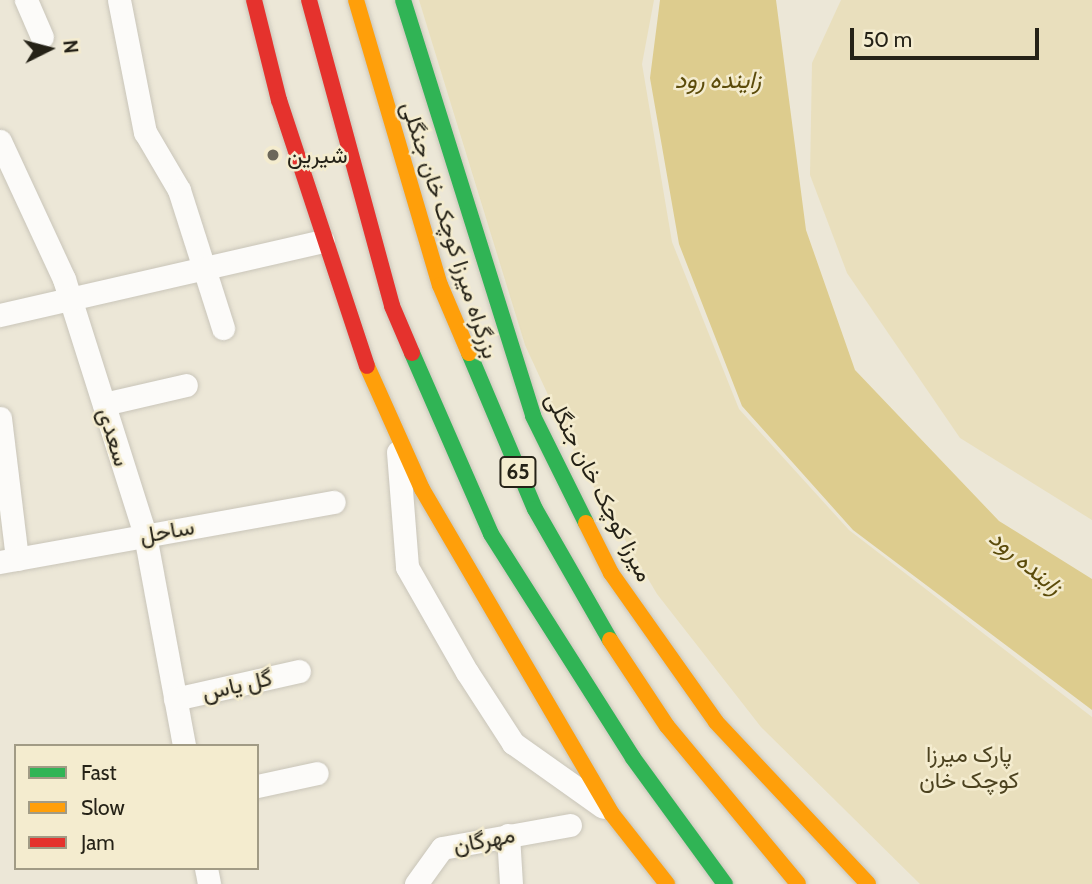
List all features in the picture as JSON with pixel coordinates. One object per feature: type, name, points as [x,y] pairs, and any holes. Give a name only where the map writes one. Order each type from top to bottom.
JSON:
[{"type":"main road","points":[[254,0],[352,332],[425,496],[612,814],[667,884]]},
{"type":"main road","name":"65","points":[[309,0],[354,182],[392,306],[480,511],[554,640],[725,884]]},
{"type":"main road","name":"بزرگراه میرزا کوچک خان جنگلی","points":[[356,0],[440,285],[535,509],[596,619],[667,726],[798,884]]},
{"type":"main road","name":"میرزا کوچک خان جنگلی","points":[[403,0],[533,416],[611,573],[716,722],[868,884]]},
{"type":"street","points":[[26,0],[41,37]]},
{"type":"street","points":[[119,0],[145,132],[178,190],[206,268],[223,328]]},
{"type":"street","name":"سعدی","points":[[0,141],[72,302],[145,535],[184,744]]},
{"type":"street","points":[[0,315],[72,302],[323,241]]},
{"type":"street","points":[[104,404],[186,385]]},
{"type":"street","points":[[0,418],[8,560]]},
{"type":"street","points":[[396,432],[407,567],[467,672],[513,743],[612,814]]},
{"type":"street","name":"ساحل","points":[[8,560],[334,502]]},
{"type":"street","name":"گل یاس","points":[[175,699],[299,671]]},
{"type":"street","points":[[259,786],[317,773]]},
{"type":"street","name":"مهرگان","points":[[416,884],[442,848],[570,825]]},
{"type":"street","points":[[508,835],[510,884]]},
{"type":"green space","name":"پارک میرزا کوچک خان","points":[[419,0],[654,0],[642,64],[672,242],[739,409],[849,530],[1092,717],[1092,884],[920,884],[761,727],[657,594],[578,460],[525,345]]},
{"type":"green space","points":[[841,0],[1092,0],[1092,520],[960,438],[847,273],[810,175],[812,63]]},
{"type":"water","name":"زاینده رود","points":[[660,0],[776,0],[806,230],[855,370],[999,521],[1092,579],[1092,710],[853,530],[742,406],[679,244],[650,78]]},
{"type":"traffic: fast","points":[[403,0],[533,416],[586,523]]},
{"type":"traffic: fast","points":[[412,353],[491,534],[633,758],[725,884]]},
{"type":"traffic: fast","points":[[469,353],[535,509],[610,640]]},
{"type":"traffic: slow","points":[[356,0],[440,285],[469,353]]},
{"type":"traffic: slow","points":[[367,366],[422,489],[612,814],[667,884]]},
{"type":"traffic: slow","points":[[586,523],[611,573],[716,722],[868,884]]},
{"type":"traffic: slow","points":[[610,640],[667,726],[798,884]]},
{"type":"traffic: jam","points":[[254,0],[279,100],[367,366]]},
{"type":"traffic: jam","points":[[309,0],[392,306],[412,353]]},
{"type":"place","name":"شیرین","points":[[273,155]]}]
